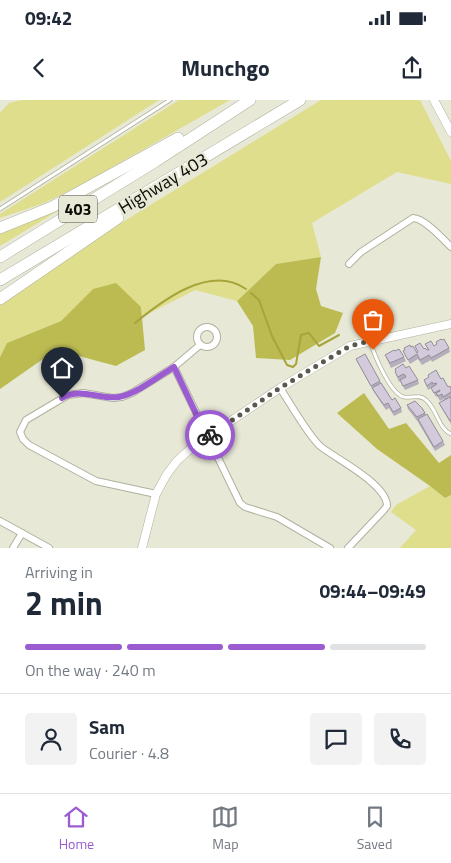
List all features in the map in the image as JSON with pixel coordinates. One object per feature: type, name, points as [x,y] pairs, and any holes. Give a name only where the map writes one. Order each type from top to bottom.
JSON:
[{"type":"highway","points":[[0,228],[66,200],[245,100]]},
{"type":"highway","name":"Highway 403","points":[[0,257],[156,161],[250,100]]},
{"type":"highway","name":"Highway 403","points":[[0,280],[300,100]]},
{"type":"highway","points":[[0,298],[145,200],[150,190]]},
{"type":"street","points":[[434,100],[451,132]]},
{"type":"street","points":[[350,264],[361,252],[413,218],[418,218],[451,247]]},
{"type":"street","points":[[142,548],[156,494],[167,474],[188,450],[280,388],[350,346],[451,324]]},
{"type":"street","points":[[156,494],[96,481],[28,445],[22,439],[20,432],[26,420],[68,395],[83,393],[113,398],[132,393],[174,367],[200,345]]},
{"type":"street","points":[[174,367],[240,503],[245,507],[277,517],[330,548]]},
{"type":"street","points":[[280,388],[319,445],[355,468],[385,496],[386,506],[384,511],[348,548]]},
{"type":"street","points":[[0,522],[49,548]]},
{"type":"street","points":[[13,548],[22,533]]},
{"type":"lane","points":[[0,209],[170,100]]},
{"type":"lane","points":[[370,341],[375,356],[394,391],[401,397],[417,396],[428,401],[445,431],[451,434]]},
{"type":"shaded area","points":[[22,100],[159,100],[0,202],[0,113],[9,103]]},
{"type":"shaded area","points":[[179,100],[230,100],[81,185],[44,203],[0,218],[0,214]]},
{"type":"shaded area","points":[[321,100],[420,100],[451,161],[451,184],[397,172],[312,223],[321,257],[276,264],[237,301],[195,290],[142,317],[141,307],[93,289],[61,321],[7,343],[0,357],[0,305],[87,244]]},
{"type":"shaded area","points":[[66,206],[0,246],[0,232]]},
{"type":"shaded area","points":[[321,257],[316,289],[321,306],[343,313],[335,333],[290,360],[256,358],[253,326],[237,301],[276,264]]},
{"type":"shaded area","points":[[116,283],[141,307],[145,350],[116,366],[79,356],[43,359],[0,389],[0,357],[7,343],[61,321],[93,289]]},
{"type":"shaded area","points":[[364,393],[389,429],[406,423],[439,463],[451,455],[451,495],[445,498],[377,449],[337,413]]},
{"type":"shaded area","points":[[430,486],[445,498],[451,495],[451,548],[400,548],[416,530],[391,512],[396,505]]},
{"type":"building","points":[[441,339],[444,339],[449,348],[431,358],[429,355],[420,360],[417,354],[408,360],[403,351],[405,350],[404,348],[410,345],[411,347],[413,346],[417,353],[415,346],[420,343],[424,349],[429,350],[425,344],[431,341],[434,346]]},
{"type":"building","points":[[399,349],[404,357],[390,363],[385,355]]},
{"type":"building","points":[[365,354],[380,381],[371,386],[356,359]]},
{"type":"building","points":[[403,364],[406,368],[409,366],[418,380],[403,386],[400,380],[406,377],[403,374],[398,377],[395,369]]},
{"type":"building","points":[[436,370],[441,379],[443,378],[448,387],[450,386],[451,388],[451,392],[443,397],[442,394],[438,396],[436,393],[440,390],[434,393],[431,388],[436,383],[433,384],[432,382],[427,386],[424,380]]},
{"type":"building","points":[[381,383],[392,400],[395,398],[401,408],[393,412],[388,403],[384,405],[372,388]]},
{"type":"building","points":[[450,397],[451,420],[450,421],[439,403]]},
{"type":"building","points":[[415,401],[425,413],[417,417],[407,405]]},
{"type":"building","points":[[427,414],[443,441],[434,447],[418,419]]},
{"type":"waterway","points":[[135,323],[159,304],[188,288],[202,283],[232,282],[246,289]]},
{"type":"waterway","points":[[251,293],[259,300],[272,336],[287,365],[293,367],[296,364],[301,335],[309,333],[319,346],[339,335]]},
{"type":"way so far","points":[[210,435],[280,388],[350,346],[370,341],[373,350]]},
{"type":"route","points":[[62,398],[75,393],[113,398],[122,397],[132,393],[174,367],[207,437],[210,435]]}]
